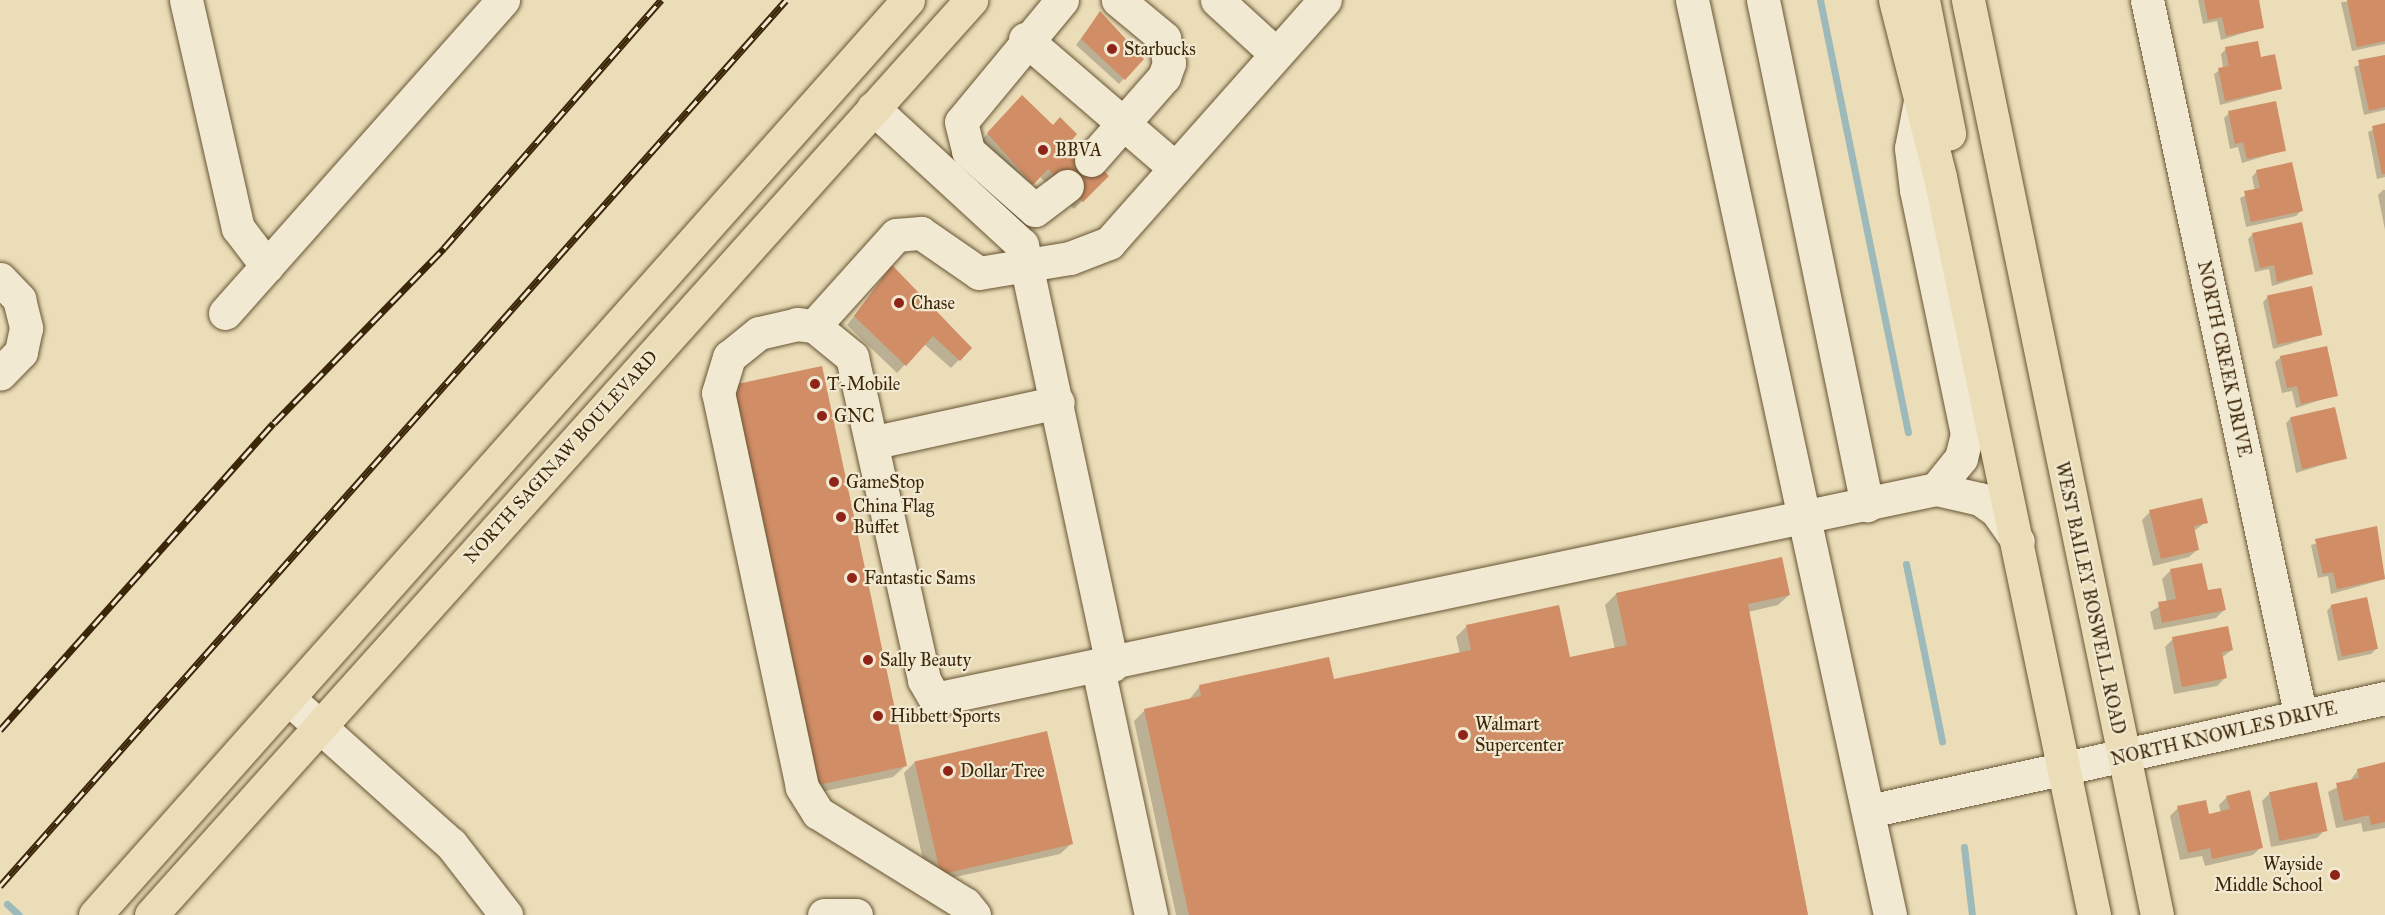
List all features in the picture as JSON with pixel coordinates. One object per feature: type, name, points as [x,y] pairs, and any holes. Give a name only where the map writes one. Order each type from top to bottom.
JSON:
[{"type":"main road","points":[[95,915],[908,0]]},
{"type":"main road","name":"NORTH SAGINAW BOULEVARD","points":[[152,915],[971,0]]},
{"type":"main road","points":[[1895,0],[1965,296],[2094,915]]},
{"type":"main road","points":[[1923,0],[1961,190],[1965,296]]},
{"type":"main road","name":"WEST BAILEY BOSWELL ROAD","points":[[1950,0],[1990,184],[2024,281]]},
{"type":"main road","name":"WEST BAILEY BOSWELL ROAD","points":[[1968,0],[2024,281],[2157,915]]},
{"type":"street","points":[[186,0],[238,228],[267,266]]},
{"type":"street","points":[[225,313],[503,0]]},
{"type":"street","points":[[1062,0],[1025,39],[965,113],[963,139],[968,150],[1035,210],[1066,186]]},
{"type":"street","points":[[1091,160],[1124,127],[1164,77],[1169,51],[1164,38],[1118,0]]},
{"type":"street","points":[[1217,0],[1276,54]]},
{"type":"street","points":[[814,326],[896,235],[921,233],[980,273],[1030,267],[1090,253],[1109,243],[1325,0]]},
{"type":"street","points":[[1692,0],[1807,520],[1890,915]]},
{"type":"street","points":[[1763,0],[1867,505]]},
{"type":"street","name":"NORTH CREEK DRIVE","points":[[2147,0],[2301,717]]},
{"type":"street","points":[[1025,39],[1124,127],[1175,168]]},
{"type":"street","points":[[1920,101],[1911,148],[1916,190],[1967,434],[1962,458],[1936,489]]},
{"type":"street","points":[[873,108],[1013,235],[1030,267],[1058,402],[1151,915]]},
{"type":"street","points":[[0,279],[19,299],[26,328],[21,352],[0,374]]},
{"type":"street","points":[[974,915],[965,904],[818,813],[802,787],[718,393],[729,357],[750,339],[779,326],[814,326],[852,357],[875,442],[924,680],[935,699],[1105,666],[1807,520],[1936,489],[1980,499],[1996,510],[2018,542]]},
{"type":"street","points":[[875,442],[1058,402]]},
{"type":"street","points":[[288,698],[451,844],[506,915]]},
{"type":"street","name":"NORTH KNOWLES DRIVE","points":[[1869,811],[2385,698]]},
{"type":"street","points":[[824,915],[856,915]]},
{"type":"building","points":[[2204,0],[2259,0],[2264,28],[2226,36],[2222,17],[2208,20]]},
{"type":"building","points":[[2347,0],[2385,0],[2385,41],[2357,47]]},
{"type":"building","name":"Starbucks","points":[[1100,11],[1144,59],[1125,80],[1081,39]]},
{"type":"building","points":[[2258,41],[2261,57],[2275,54],[2282,89],[2225,101],[2218,68],[2229,66],[2225,47]]},
{"type":"building","points":[[2385,55],[2385,107],[2369,111],[2358,60]]},
{"type":"building","name":"BBVA","points":[[1022,95],[1053,125],[1060,117],[1077,134],[1072,140],[1109,176],[1083,202],[1048,169],[1033,185],[987,133]]},
{"type":"building","points":[[2276,101],[2286,151],[2247,159],[2243,142],[2235,144],[2228,111]]},
{"type":"building","points":[[2385,123],[2385,174],[2382,174],[2372,126]]},
{"type":"building","points":[[2292,162],[2303,211],[2251,222],[2244,191],[2260,188],[2256,170]]},
{"type":"building","points":[[2302,222],[2313,274],[2277,282],[2274,265],[2260,268],[2252,233]]},
{"type":"building","name":"Chase","points":[[892,265],[972,348],[960,361],[933,336],[906,366],[854,316]]},
{"type":"building","points":[[2312,286],[2322,335],[2277,344],[2267,296]]},
{"type":"building","points":[[2327,346],[2338,396],[2301,404],[2297,386],[2287,388],[2280,356]]},
{"type":"building","points":[[822,366],[907,766],[818,785],[733,385]]},
{"type":"building","points":[[2335,407],[2347,459],[2302,469],[2290,417]]},
{"type":"building","points":[[2202,498],[2208,523],[2194,526],[2199,550],[2161,559],[2149,510]]},
{"type":"building","points":[[2377,526],[2385,579],[2337,589],[2333,572],[2323,574],[2315,539]]},
{"type":"building","name":"Walmart Supercenter","points":[[1782,557],[1790,595],[1748,604],[1808,915],[1189,915],[1144,709],[1201,696],[1199,685],[1329,657],[1334,679],[1471,650],[1466,625],[1559,605],[1570,657],[1627,645],[1616,593]]},
{"type":"building","points":[[2202,563],[2208,590],[2221,588],[2226,610],[2162,623],[2158,602],[2176,599],[2170,569]]},
{"type":"building","points":[[2367,597],[2378,649],[2342,657],[2331,605]]},
{"type":"building","points":[[2228,626],[2233,650],[2222,652],[2227,678],[2182,687],[2172,637]]},
{"type":"building","points":[[1047,731],[1073,844],[941,875],[914,762]]},
{"type":"building","points":[[2385,762],[2385,822],[2371,825],[2369,815],[2344,821],[2336,783],[2359,778],[2357,769]]},
{"type":"building","points":[[2317,782],[2327,831],[2279,841],[2269,792]]},
{"type":"building","points":[[2250,790],[2263,848],[2212,859],[2210,848],[2188,853],[2177,806],[2206,800],[2209,814],[2230,809],[2226,796]]},
{"type":"waterway","points":[[1820,0],[1908,432]]},
{"type":"waterway","points":[[1906,564],[1942,741]]},
{"type":"waterway","points":[[1964,847],[1972,915]]},
{"type":"waterway","points":[[7,904],[19,915]]},
{"type":"railway","points":[[0,730],[274,423],[444,248],[661,0]]},
{"type":"railway","points":[[0,886],[786,0]]},
{"type":"place","name":"Starbucks","points":[[1112,49]]},
{"type":"place","name":"BBVA","points":[[1043,150]]},
{"type":"place","name":"Chase","points":[[899,303]]},
{"type":"place","name":"T-Mobile","points":[[815,384]]},
{"type":"place","name":"GNC","points":[[822,416]]},
{"type":"place","name":"GameStop","points":[[834,482]]},
{"type":"place","name":"China Flag Buffet","points":[[841,517]]},
{"type":"place","name":"Fantastic Sams","points":[[852,578]]},
{"type":"place","name":"Sally Beauty","points":[[868,660]]},
{"type":"place","name":"Hibbett Sports","points":[[878,716]]},
{"type":"place","name":"Walmart Supercenter","points":[[1463,735]]},
{"type":"place","name":"Dollar Tree","points":[[948,771]]},
{"type":"place","name":"Wayside Middle School","points":[[2335,875]]}]
